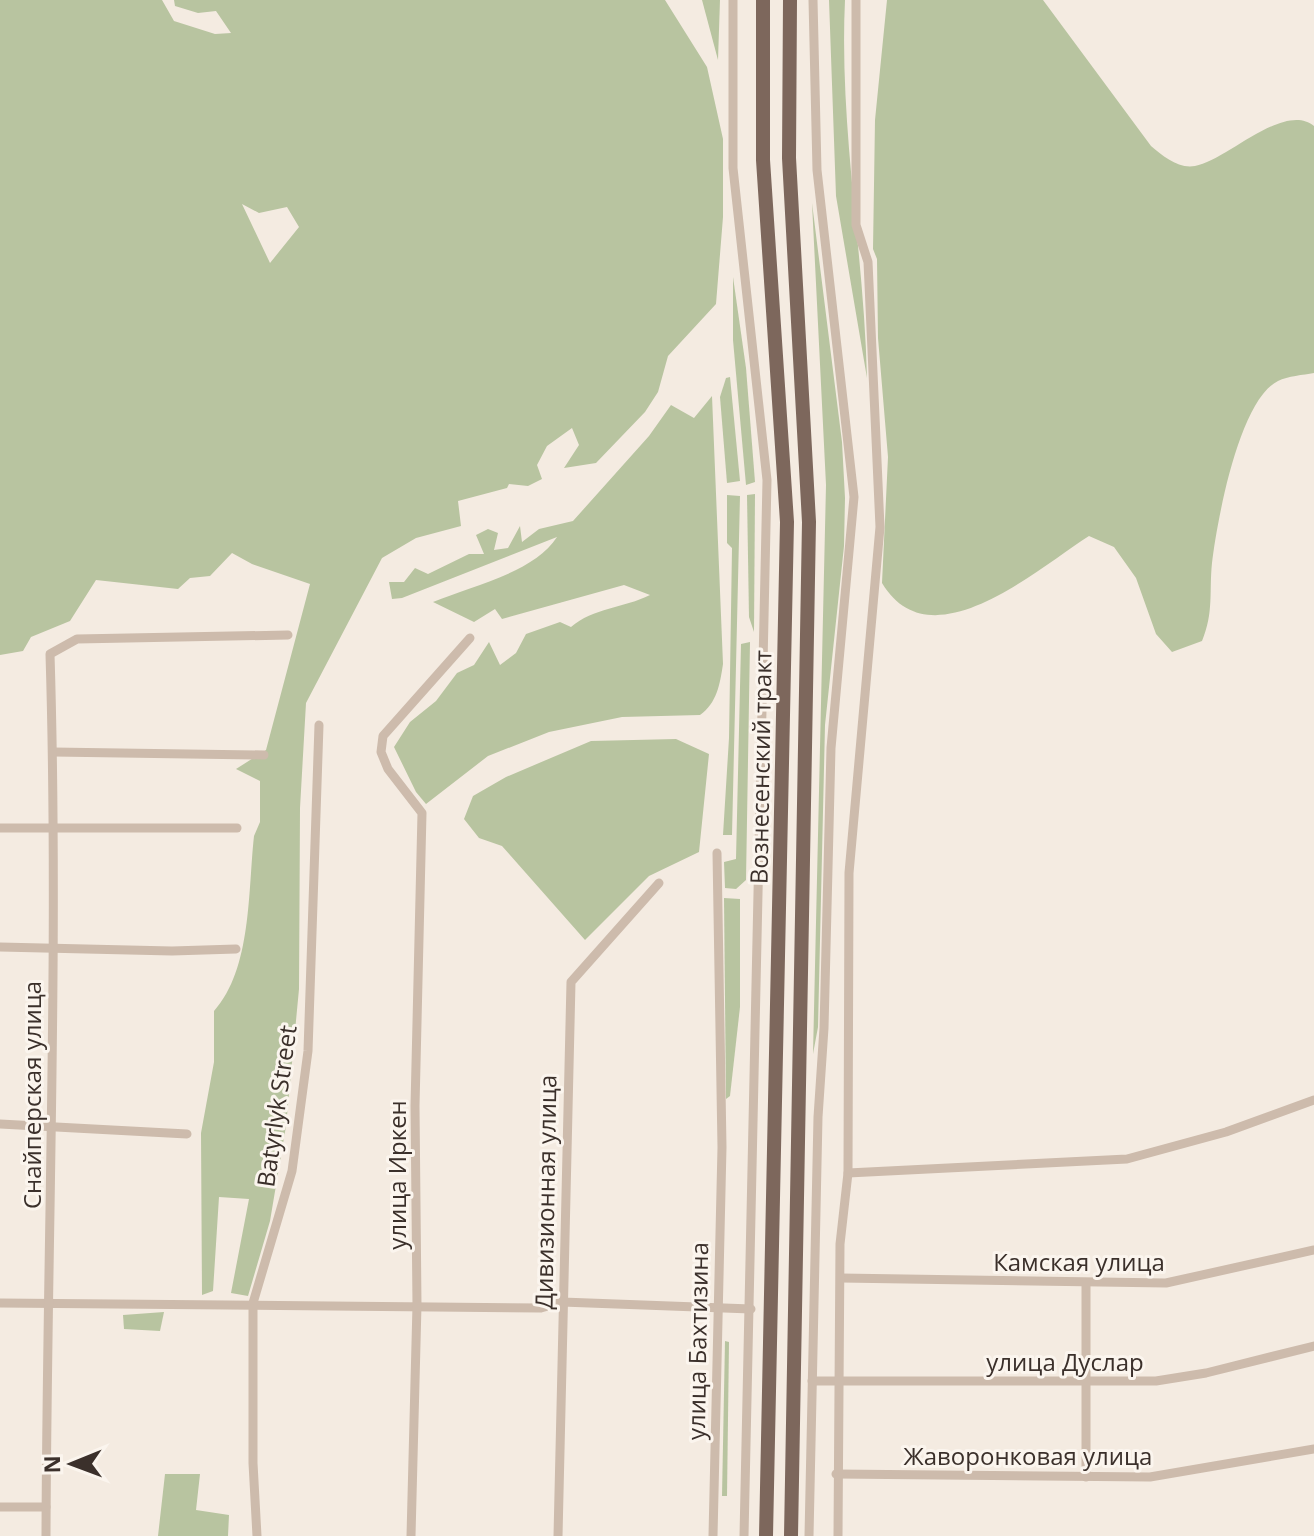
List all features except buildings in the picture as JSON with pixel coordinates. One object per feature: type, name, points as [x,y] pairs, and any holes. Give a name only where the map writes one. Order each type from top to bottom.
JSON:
[{"type":"main road","name":"Вознесенский тракт","points":[[763,0],[763,160],[787,522],[766,1536]]},
{"type":"main road","name":"Вознесенский тракт","points":[[790,0],[789,158],[809,522],[791,1536]]},
{"type":"street","points":[[733,0],[733,168],[767,480],[744,1536]]},
{"type":"street","points":[[809,1536],[831,748],[854,497],[817,170],[813,0]]},
{"type":"street","points":[[838,1536],[836,1474],[841,1380],[840,1244],[848,1173],[849,873],[880,527],[868,262],[856,225],[856,0]]},
{"type":"street","name":"Снайперская улица","points":[[46,1536],[51,1304],[53,752],[50,654],[77,639],[288,635]]},
{"type":"street","name":"улица Иркен","points":[[411,1536],[417,1305],[415,1106],[422,813],[388,769],[381,752],[383,736],[470,638]]},
{"type":"street","name":"Batyrlyk Street","points":[[257,1536],[252,1447],[253,1303],[292,1171],[308,1051],[319,725]]},
{"type":"street","points":[[53,752],[264,755]]},
{"type":"street","points":[[0,828],[237,828]]},
{"type":"street","name":"улица Бахтизина","points":[[713,1536],[722,1147],[717,853]]},
{"type":"street","name":"Дивизионная улица","points":[[558,1536],[571,982],[659,883]]},
{"type":"street","points":[[0,947],[172,951],[236,949]]},
{"type":"street","points":[[848,1173],[1127,1159],[1226,1132],[1314,1100]]},
{"type":"street","points":[[0,1124],[187,1134]]},
{"type":"street","name":"Камская улица","points":[[841,1278],[1166,1283],[1314,1250]]},
{"type":"street","points":[[1086,1283],[1086,1477]]},
{"type":"street","points":[[0,1303],[541,1308],[562,1302],[751,1309]]},
{"type":"street","name":"улица Дуслар","points":[[812,1381],[1156,1381],[1206,1373],[1314,1346]]},
{"type":"street","name":"Жаворонковая улица","points":[[836,1474],[1150,1477],[1314,1449]]},
{"type":"street","points":[[0,1507],[46,1507]]},
{"type":"green space","points":[[0,0],[162,0],[174,21],[215,34],[231,33],[216,11],[198,13],[175,6],[174,0],[665,0],[707,67],[723,139],[723,217],[716,304],[668,356],[658,392],[645,412],[596,463],[564,468],[579,445],[572,428],[547,446],[537,465],[542,479],[528,486],[509,484],[507,488],[458,501],[461,526],[416,538],[382,558],[306,703],[300,808],[299,989],[286,1126],[270,1221],[248,1296],[231,1293],[249,1199],[219,1197],[213,1291],[202,1295],[201,1133],[214,1062],[214,1011],[226,994],[242,951],[254,836],[260,822],[260,781],[236,769],[266,750],[310,584],[252,564],[232,553],[210,576],[190,578],[178,589],[96,580],[70,621],[31,637],[23,651],[0,655]],"holes":[[[242,204],[259,213],[287,207],[299,227],[270,263]]]},
{"type":"green space","points":[[702,0],[720,0],[718,60]]},
{"type":"green space","points":[[829,0],[845,0],[845,95],[867,378],[836,196]]},
{"type":"green space","points":[[887,0],[1043,0],[1151,146],[1183,166],[1208,162],[1271,126],[1287,121],[1302,120],[1314,126],[1314,373],[1282,379],[1264,393],[1241,436],[1219,520],[1212,563],[1210,611],[1202,641],[1172,652],[1156,634],[1136,578],[1114,547],[1089,536],[1014,587],[956,613],[928,615],[903,606],[882,583],[888,457],[878,338],[877,259],[873,249],[875,120]]},
{"type":"green space","points":[[812,203],[842,442],[845,498],[844,546],[825,725],[818,1027],[813,1054],[826,485]]},
{"type":"green space","points":[[733,277],[746,368],[755,482],[746,485],[733,340]]},
{"type":"green space","points":[[730,377],[740,481],[727,483],[720,397],[726,378]]},
{"type":"green space","points":[[712,396],[723,664],[719,686],[710,705],[700,715],[622,717],[549,732],[488,756],[426,804],[416,792],[394,747],[410,722],[436,701],[457,673],[474,665],[489,642],[500,665],[516,653],[526,634],[560,622],[571,627],[589,616],[650,595],[624,585],[502,619],[495,609],[474,622],[433,602],[518,569],[547,549],[557,537],[402,598],[392,599],[389,582],[404,582],[415,568],[428,574],[469,554],[484,554],[476,535],[488,529],[498,533],[494,550],[508,548],[520,526],[522,542],[539,529],[573,521],[649,436],[671,405],[694,418]]},
{"type":"green space","points":[[755,494],[754,632],[749,617],[747,495]]},
{"type":"green space","points":[[727,495],[740,496],[732,835],[723,835],[729,738],[732,548],[727,543]]},
{"type":"green space","points":[[750,642],[746,880],[736,889],[725,888],[724,862],[736,859],[741,644]]},
{"type":"green space","points":[[676,739],[709,754],[699,852],[649,876],[585,940],[502,846],[479,838],[464,819],[473,796],[506,777],[591,741]]},
{"type":"green space","points":[[724,898],[740,899],[740,1007],[730,1096],[726,1099]]},
{"type":"green space","points":[[164,1312],[160,1331],[124,1329],[123,1315]]},
{"type":"green space","points":[[725,1341],[729,1342],[727,1496],[722,1496]]},
{"type":"green space","points":[[165,1474],[200,1474],[196,1510],[229,1515],[228,1536],[158,1536]]}]
